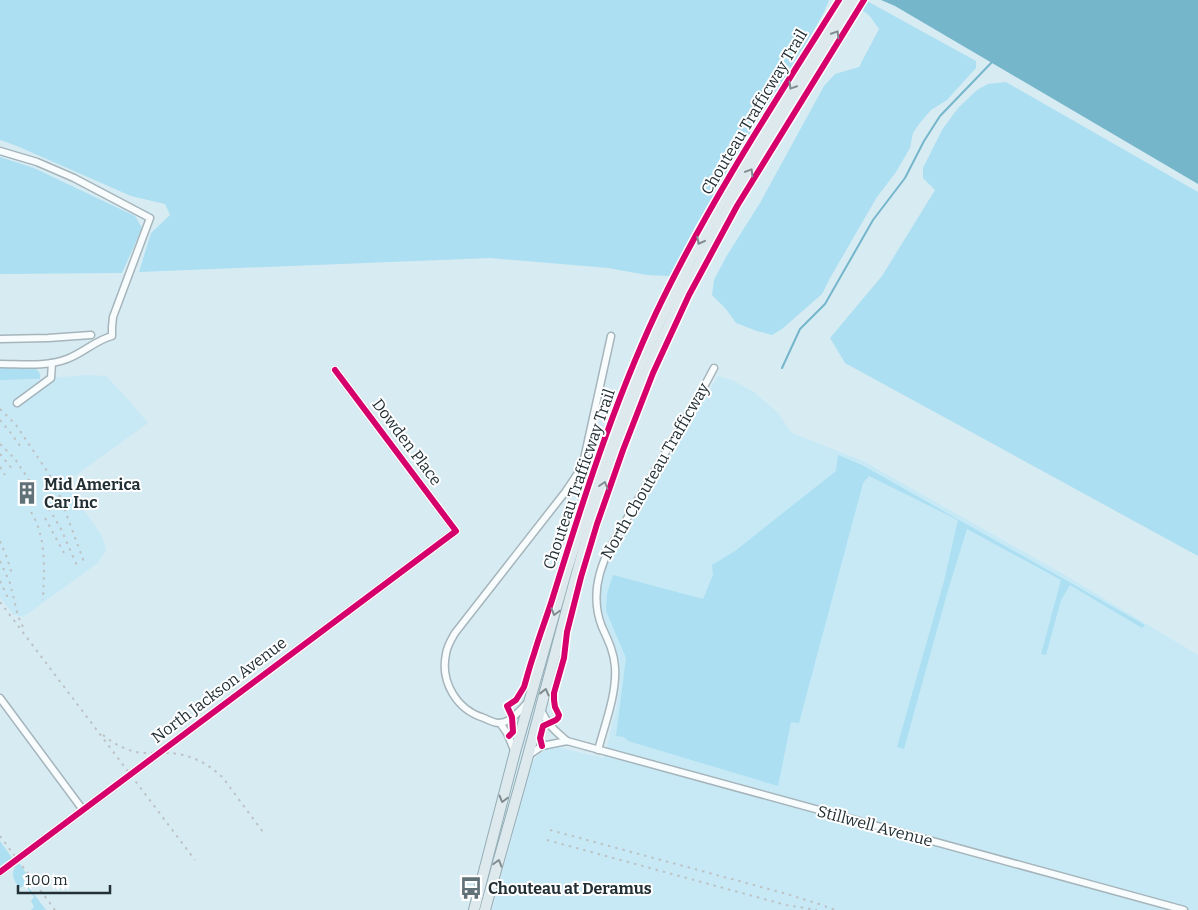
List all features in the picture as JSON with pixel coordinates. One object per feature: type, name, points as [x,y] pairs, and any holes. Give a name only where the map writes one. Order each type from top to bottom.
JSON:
[{"type":"main road","name":"North Chouteau Trafficway","points":[[485,910],[588,533],[659,323],[720,204],[846,0]]},
{"type":"main road","name":"North Chouteau Trafficway","points":[[474,910],[515,752],[567,569],[602,460],[643,369],[729,208],[857,0]]},
{"type":"street","points":[[0,151],[37,162],[74,178],[150,218],[113,316],[112,336],[66,359],[52,363],[0,364]]},
{"type":"street","points":[[0,339],[91,335]]},
{"type":"street","points":[[515,752],[507,732],[500,723],[480,717],[462,706],[451,690],[445,674],[446,654],[449,643],[455,633],[566,491],[580,470],[611,336]]},
{"type":"street","points":[[17,403],[51,378],[52,363]]},
{"type":"street","name":"North Chouteau Trafficway","points":[[598,750],[613,691],[616,669],[613,652],[601,625],[597,608],[596,591],[599,572],[606,553],[714,368]]},
{"type":"street","name":"Dowden Place","points":[[335,370],[456,531]]},
{"type":"street","name":"North Jackson Avenue","points":[[0,872],[456,531]]},
{"type":"street","points":[[0,698],[83,810]]},
{"type":"street","name":"North Chouteau Trafficway","points":[[500,723],[516,714],[531,698]]},
{"type":"street","name":"Stillwell Avenue","points":[[541,709],[554,731],[567,742]]},
{"type":"street","name":"Stillwell Avenue","points":[[528,756],[542,746],[567,742],[1184,910]]},
{"type":"shaded area","points":[[0,0],[829,0],[807,43],[696,225],[670,276],[647,275],[608,268],[490,258],[139,272],[151,233],[170,215],[165,204],[131,196],[0,140]]},
{"type":"shaded area","points":[[881,0],[1198,0],[1198,184],[895,6]]},
{"type":"shaded area","points":[[867,1],[976,61],[976,68],[947,100],[931,110],[919,124],[913,133],[910,148],[896,172],[877,197],[822,294],[782,329],[772,335],[757,331],[736,323],[726,309],[712,295],[714,280],[760,203],[824,86],[835,74],[859,67],[879,29],[869,15],[862,10]]},
{"type":"shaded area","points":[[1006,82],[1198,192],[1198,556],[845,363],[830,338],[882,276],[935,190],[923,178],[923,168],[942,130],[958,108],[977,90],[988,84]]},
{"type":"shaded area","points":[[0,157],[34,168],[135,216],[142,228],[122,273],[0,274]]},
{"type":"shaded area","points":[[0,367],[31,367],[39,372],[40,379],[0,380]]},
{"type":"shaded area","points":[[85,375],[106,376],[148,423],[65,483],[102,536],[106,550],[98,563],[23,617],[13,614],[0,597],[0,380],[30,380]]},
{"type":"shaded area","points":[[718,376],[734,381],[754,392],[778,413],[792,433],[863,461],[1065,575],[1198,655],[1198,910],[492,910],[532,764],[537,756],[547,749],[557,747],[604,758],[616,709],[620,685],[620,668],[615,644],[602,611],[599,594],[602,578],[611,556]]},
{"type":"shaded area","points":[[838,455],[862,465],[1145,625],[1142,628],[1070,585],[1061,600],[1046,655],[1041,654],[1061,580],[967,529],[904,749],[897,747],[944,581],[958,520],[869,476],[863,483],[799,723],[791,722],[778,786],[616,736],[626,658],[606,611],[607,594],[613,575],[703,599],[713,575],[712,565],[735,551],[836,471]]},
{"type":"shaded area","points":[[0,841],[12,858],[0,867]]},
{"type":"shaded area","points":[[17,864],[20,864],[26,873],[22,876],[24,881],[46,910],[31,910],[34,907],[31,901],[34,897],[25,885],[20,888],[14,879],[13,873]]},
{"type":"waterway","points":[[782,368],[800,329],[825,304],[873,220],[905,178],[924,141],[940,116],[993,61]]},
{"type":"railway","points":[[0,409],[16,425],[56,486],[84,562]]},
{"type":"railway","points":[[0,420],[21,447]]},
{"type":"railway","points":[[0,444],[15,459],[31,483]]},
{"type":"railway","points":[[0,454],[13,470]]},
{"type":"railway","points":[[0,467],[5,475]]},
{"type":"railway","points":[[45,502],[61,529],[78,568]]},
{"type":"railway","points":[[31,512],[40,532],[42,543],[44,566],[43,600]]},
{"type":"railway","points":[[45,518],[64,553]]},
{"type":"railway","points":[[0,541],[12,574]]},
{"type":"railway","points":[[0,561],[10,583],[18,616],[23,627]]},
{"type":"railway","points":[[0,581],[9,600]]},
{"type":"railway","points":[[0,602],[195,860]]},
{"type":"railway","points":[[103,735],[132,751],[178,754],[191,757],[208,766],[223,778],[263,832]]},
{"type":"railway","points":[[550,830],[787,894],[835,910]]},
{"type":"railway","points":[[0,836],[55,910]]},
{"type":"railway","points":[[547,840],[786,905],[817,910]]},
{"type":"cycle path","name":"Chouteau Trafficway Trail","points":[[509,736],[513,732],[512,717],[507,706],[516,700],[524,687],[599,455],[640,348],[697,233],[766,116],[839,0]]},
{"type":"cycle path","points":[[542,746],[540,738],[543,726],[556,720],[559,715],[555,707],[554,693],[564,658],[567,632],[581,577],[623,450],[653,373],[689,295],[737,206],[864,0]]},
{"type":"cycle path","points":[[0,872],[456,531],[335,370]]},
{"type":"place","name":"Mid America Car Inc","points":[[27,493]]},
{"type":"place","name":"Chouteau at Deramus","points":[[471,888]]}]
